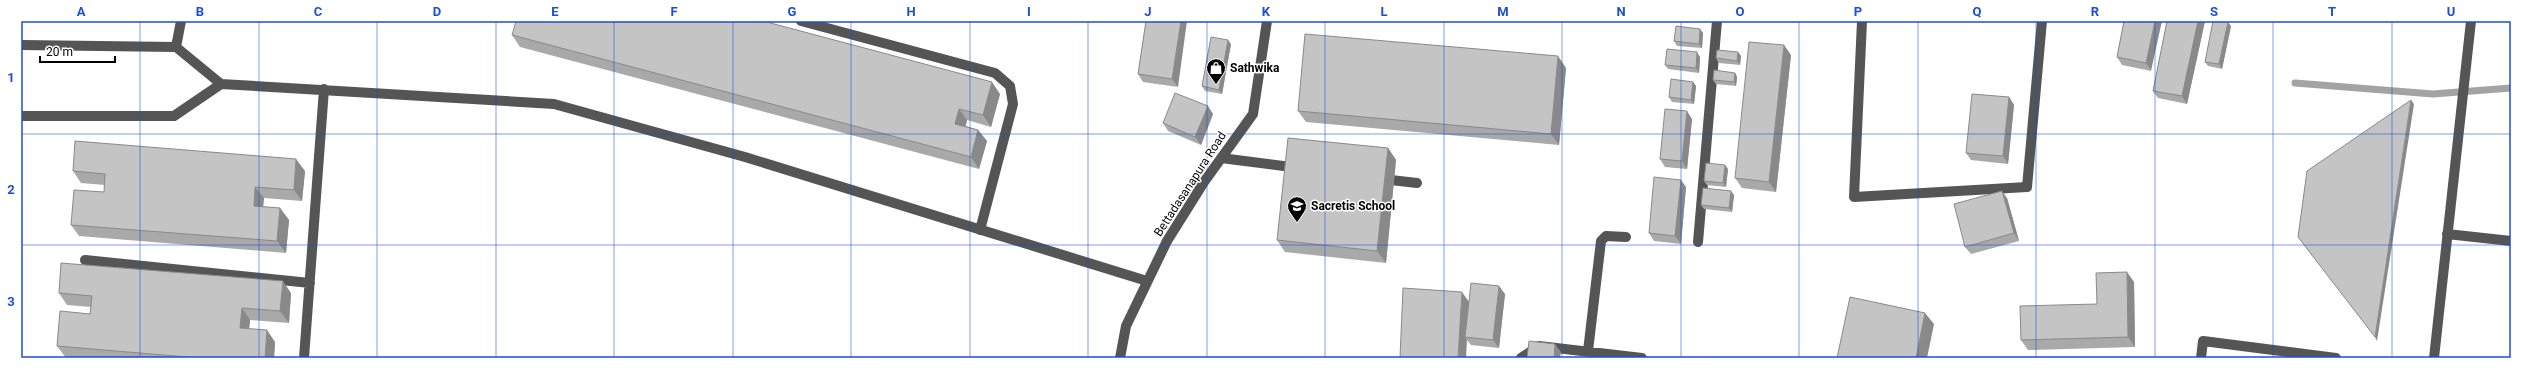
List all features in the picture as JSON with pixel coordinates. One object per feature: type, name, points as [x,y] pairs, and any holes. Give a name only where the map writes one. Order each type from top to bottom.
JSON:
[{"type":"street","points":[[176,47],[181,21]]},
{"type":"street","points":[[801,21],[995,74],[1010,86],[1013,104],[980,230]]},
{"type":"street","name":"Bettadasanapura Road","points":[[1120,358],[1126,326],[1167,241],[1221,158],[1253,114],[1267,21]]},
{"type":"street","points":[[1698,242],[1717,21]]},
{"type":"street","points":[[1862,21],[1854,197],[2027,187],[2042,21]]},
{"type":"street","points":[[2434,358],[2471,21]]},
{"type":"street","points":[[21,45],[176,47],[221,84],[554,104],[745,158],[1147,281]]},
{"type":"street","points":[[21,116],[174,116],[221,84]]},
{"type":"street","points":[[304,358],[324,89]]},
{"type":"street","points":[[1221,158],[1308,169]]},
{"type":"street","points":[[1370,177],[1418,183]]},
{"type":"street","points":[[2447,234],[2511,241]]},
{"type":"street","points":[[1588,351],[1601,241],[1606,236],[1626,237]]},
{"type":"street","points":[[85,260],[310,283]]},
{"type":"street","points":[[2201,358],[2203,341],[2336,358]]},
{"type":"street","points":[[1521,358],[1539,346],[1642,358]]},
{"type":"building","points":[[516,21],[763,21],[992,82],[983,115],[959,109],[955,124],[978,130],[971,157],[512,35]]},
{"type":"building","points":[[1146,21],[1181,21],[1172,79],[1138,74]]},
{"type":"building","points":[[2124,21],[2155,21],[2146,63],[2117,57]]},
{"type":"building","points":[[2167,21],[2198,21],[2182,96],[2153,91]]},
{"type":"building","points":[[2213,21],[2228,22],[2219,64],[2205,62]]},
{"type":"building","points":[[1676,26],[1700,29],[1699,44],[1674,41]]},
{"type":"building","points":[[1305,34],[1558,56],[1551,134],[1298,111]]},
{"type":"building","points":[[1211,37],[1228,40],[1219,90],[1202,86]]},
{"type":"building","points":[[1749,42],[1784,45],[1769,182],[1735,178]]},
{"type":"building","points":[[1667,49],[1697,52],[1696,68],[1665,65]]},
{"type":"building","points":[[1717,50],[1738,52],[1737,61],[1716,58]]},
{"type":"building","points":[[1714,70],[1735,73],[1734,82],[1713,80]]},
{"type":"building","points":[[1671,79],[1693,82],[1691,100],[1669,97]]},
{"type":"building","points":[[1175,93],[1208,106],[1195,137],[1163,123]]},
{"type":"building","points":[[1972,94],[2009,97],[2003,156],[1966,153]]},
{"type":"building","points":[[2411,100],[2375,337],[2298,237],[2307,171]]},
{"type":"building","points":[[1665,109],[1687,111],[1682,161],[1660,159]]},
{"type":"building","points":[[1288,138],[1388,148],[1377,251],[1277,240]]},
{"type":"building","points":[[75,141],[296,159],[294,190],[255,187],[254,206],[280,208],[277,241],[71,225],[74,190],[104,192],[105,174],[73,171]]},
{"type":"building","points":[[1706,163],[1725,165],[1723,183],[1704,181]]},
{"type":"building","points":[[1654,177],[1681,180],[1675,236],[1649,233]]},
{"type":"building","points":[[1703,188],[1731,191],[1729,208],[1701,205]]},
{"type":"building","points":[[2002,191],[2014,233],[1965,247],[1954,204]]},
{"type":"building","points":[[61,263],[283,281],[280,311],[242,308],[240,328],[267,330],[265,358],[199,358],[57,346],[60,311],[90,314],[92,296],[59,293]]},
{"type":"building","points":[[2127,272],[2128,337],[2021,340],[2020,306],[2097,304],[2096,273]]},
{"type":"building","points":[[1471,283],[1499,286],[1493,340],[1465,337]]},
{"type":"building","points":[[1403,288],[1462,292],[1458,358],[1400,358]]},
{"type":"building","points":[[1850,297],[1925,313],[1916,358],[1837,358]]},
{"type":"building","points":[[1529,341],[1555,344],[1554,358],[1527,358]]},
{"type":"waterway","points":[[2295,83],[2433,94],[2511,88]]},
{"type":"place","name":"Sathwika","points":[[1216,85]]},
{"type":"place","name":"Sacretis School","points":[[1297,223]]}]
